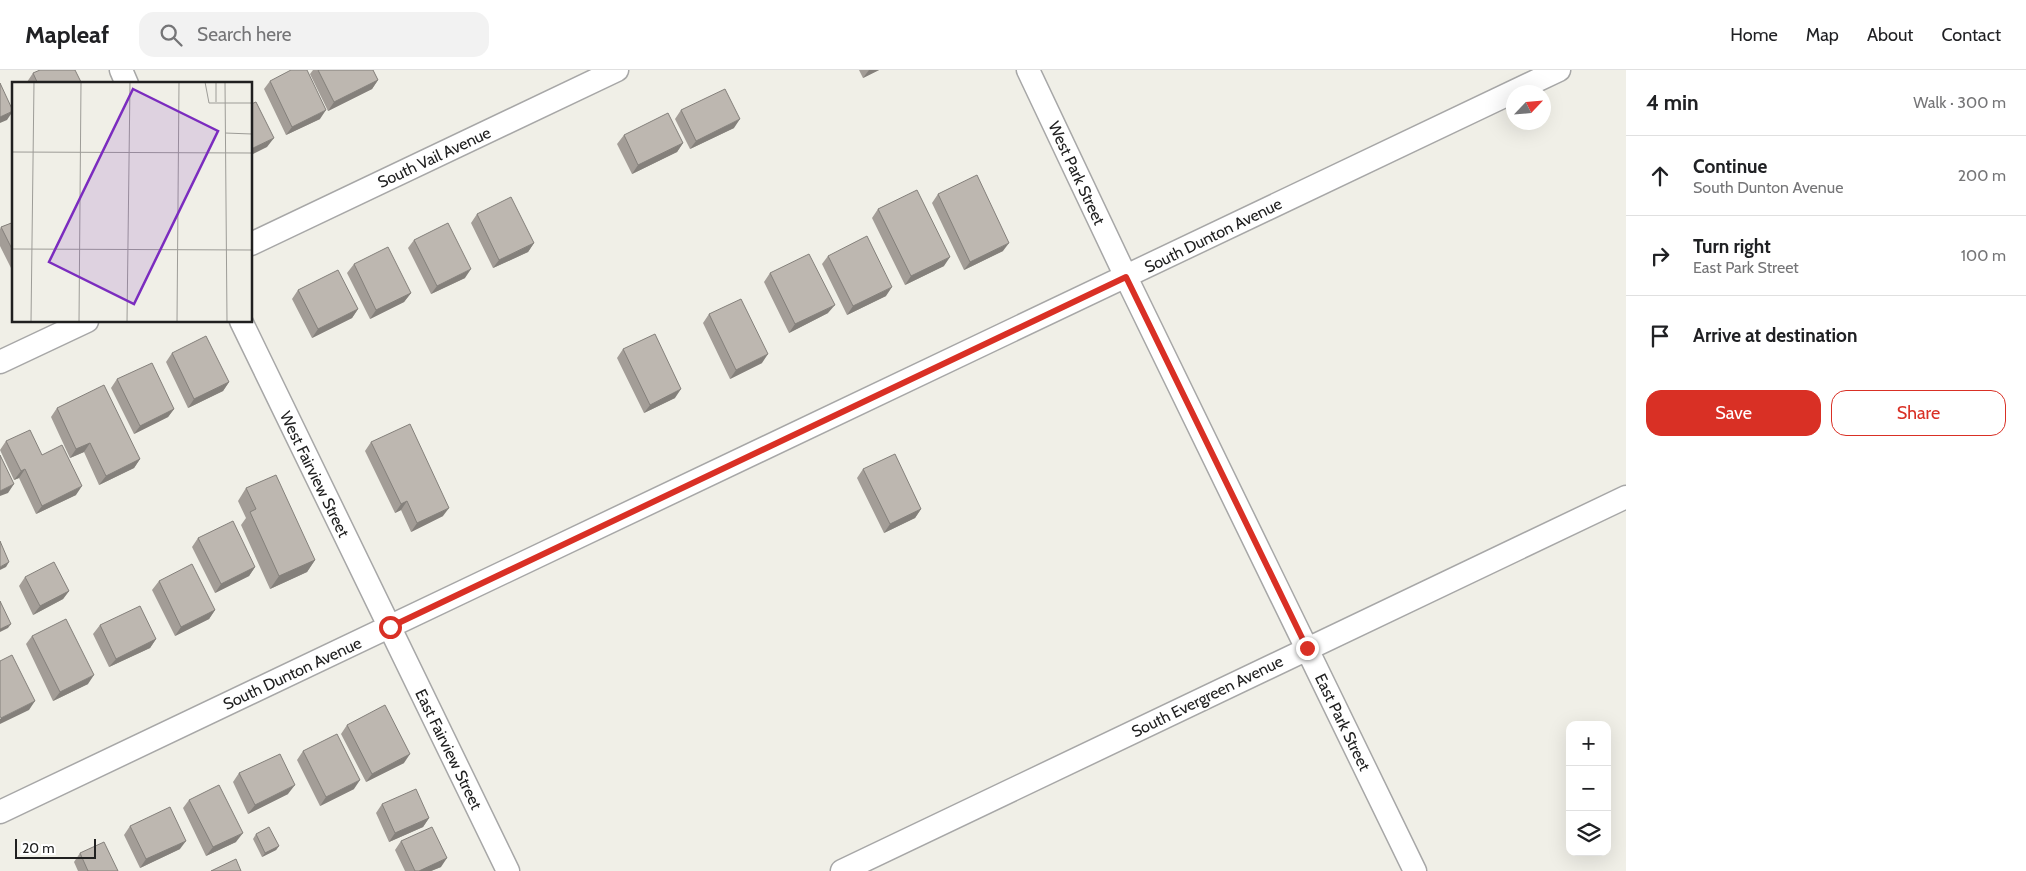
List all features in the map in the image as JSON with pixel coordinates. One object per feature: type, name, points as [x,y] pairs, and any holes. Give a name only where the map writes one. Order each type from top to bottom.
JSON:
[{"type":"street","points":[[121,70],[126,82]]},
{"type":"street","name":"South Vail Avenue","points":[[252,244],[617,70]]},
{"type":"street","name":"West Park Street","points":[[1028,70],[1126,277]]},
{"type":"street","name":"South Dunton Avenue","points":[[0,812],[1559,70]]},
{"type":"street","name":"East Park Street","points":[[1126,277],[1415,871]]},
{"type":"street","points":[[0,362],[85,322]]},
{"type":"street","name":"West Fairview Street","points":[[241,322],[390,627]]},
{"type":"street","name":"South Evergreen Avenue","points":[[842,871],[1626,496]]},
{"type":"street","name":"East Fairview Street","points":[[390,627],[508,871]]},
{"type":"building","points":[[40,70],[75,70],[81,82],[37,82],[33,73]]},
{"type":"building","points":[[291,70],[307,70],[326,110],[292,127],[270,81]]},
{"type":"building","points":[[318,70],[373,70],[378,80],[334,102]]},
{"type":"building","points":[[0,83],[12,111],[0,117]]},
{"type":"building","points":[[725,89],[740,119],[696,141],[681,110]]},
{"type":"building","points":[[256,102],[274,138],[252,149],[252,104]]},
{"type":"building","points":[[668,113],[683,143],[638,165],[624,135]]},
{"type":"building","points":[[977,175],[1009,243],[970,262],[938,194]]},
{"type":"building","points":[[917,190],[950,257],[911,276],[878,209]]},
{"type":"building","points":[[511,197],[534,243],[499,260],[477,214]]},
{"type":"building","points":[[12,223],[12,249],[1,227]]},
{"type":"building","points":[[448,223],[471,269],[437,286],[414,240]]},
{"type":"building","points":[[867,236],[892,287],[853,306],[828,256]]},
{"type":"building","points":[[388,247],[411,293],[376,310],[354,264]]},
{"type":"building","points":[[809,254],[835,305],[795,324],[770,273]]},
{"type":"building","points":[[338,270],[358,309],[318,329],[298,290]]},
{"type":"building","points":[[741,299],[768,354],[736,370],[709,314]]},
{"type":"building","points":[[655,334],[681,389],[650,405],[623,349]]},
{"type":"building","points":[[206,336],[229,382],[194,399],[172,353]]},
{"type":"building","points":[[152,363],[174,409],[140,426],[117,379]]},
{"type":"building","points":[[104,385],[140,459],[106,476],[90,443],[76,449],[57,408]]},
{"type":"building","points":[[410,424],[449,508],[417,523],[407,501],[401,504],[371,442]]},
{"type":"building","points":[[30,430],[42,455],[62,445],[82,486],[42,506],[25,469],[21,471],[6,441]]},
{"type":"building","points":[[895,454],[921,509],[890,524],[863,469]]},
{"type":"building","points":[[0,455],[14,484],[0,491]]},
{"type":"building","points":[[276,475],[315,560],[279,576],[250,512],[256,509],[246,488]]},
{"type":"building","points":[[233,521],[255,567],[221,584],[198,538]]},
{"type":"building","points":[[0,541],[9,562],[0,567]]},
{"type":"building","points":[[54,562],[69,591],[40,606],[25,577]]},
{"type":"building","points":[[192,564],[215,610],[181,627],[159,581]]},
{"type":"building","points":[[0,601],[11,624],[0,629]]},
{"type":"building","points":[[140,606],[156,639],[116,659],[100,625]]},
{"type":"building","points":[[66,619],[94,675],[60,692],[32,636]]},
{"type":"building","points":[[12,655],[35,701],[1,718],[0,661]]},
{"type":"building","points":[[385,705],[410,754],[372,774],[347,725]]},
{"type":"building","points":[[337,734],[360,780],[326,797],[303,751]]},
{"type":"building","points":[[280,754],[295,785],[255,805],[239,773]]},
{"type":"building","points":[[219,785],[243,833],[213,847],[189,800]]},
{"type":"building","points":[[416,789],[429,818],[395,833],[382,804]]},
{"type":"building","points":[[170,807],[186,841],[146,859],[130,826]]},
{"type":"building","points":[[269,827],[279,846],[265,853],[256,834]]},
{"type":"building","points":[[432,827],[447,858],[419,871],[415,871],[401,841]]},
{"type":"building","points":[[104,842],[118,871],[88,871],[80,853]]},
{"type":"building","points":[[236,859],[241,871],[211,871]]},
{"type":"route","points":[[390,627],[1126,277],[1307,648]]}]
